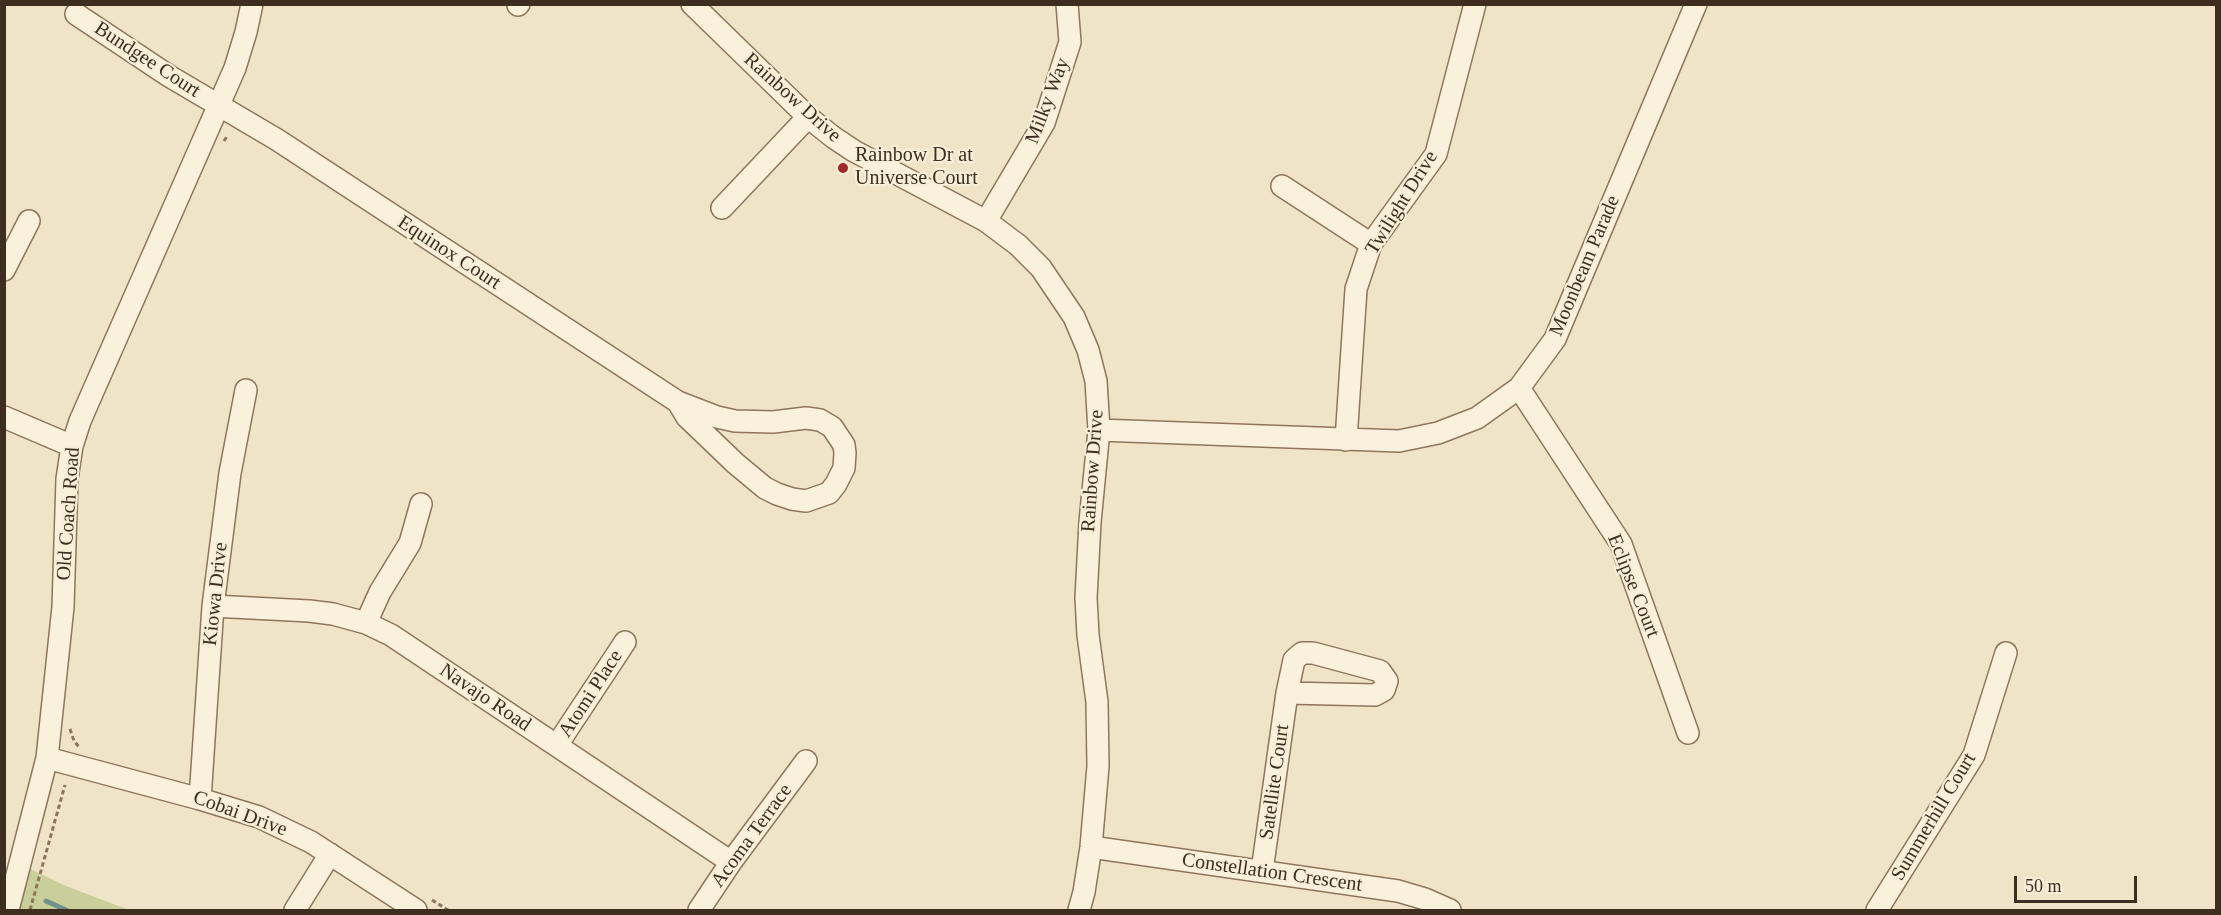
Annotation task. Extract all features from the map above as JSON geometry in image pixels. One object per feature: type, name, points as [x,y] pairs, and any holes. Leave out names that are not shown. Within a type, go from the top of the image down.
[{"type":"street","name":"Old Coach Road","points":[[8,910],[47,758],[63,607],[67,479],[72,446],[80,421],[235,68],[252,4]]},
{"type":"street","name":"Rainbow Drive","points":[[692,4],[808,117],[832,137],[986,221],[1018,245],[1041,268],[1074,317],[1088,350],[1096,381],[1099,430],[1086,568],[1088,635],[1099,743],[1091,847],[1079,910]]},
{"type":"street","name":"Milky Way","points":[[986,221],[1044,123],[1070,42],[1067,4]]},
{"type":"street","name":"Twilight Drive","points":[[1346,440],[1356,290],[1371,244],[1436,154],[1475,4]]},
{"type":"street","name":"Moonbeam Parade","points":[[1099,430],[1399,441],[1438,433],[1477,418],[1519,388],[1555,339],[1696,4]]},
{"type":"street","name":"Bundgee Court","points":[[76,14],[218,106]]},
{"type":"street","name":"Equinox Court","points":[[218,106],[276,139],[678,402],[717,417],[735,421],[772,422],[806,418],[820,420],[832,427],[844,445],[844,468],[829,493],[806,501],[792,499],[771,491],[727,455],[687,417],[678,402]]},
{"type":"street","points":[[722,208],[808,117]]},
{"type":"street","points":[[1282,186],[1371,244]]},
{"type":"street","points":[[4,270],[29,221]]},
{"type":"street","name":"Eclipse Court","points":[[1519,388],[1621,544],[1688,733]]},
{"type":"street","name":"Kiowa Drive","points":[[200,799],[213,606],[230,473],[246,390]]},
{"type":"street","points":[[4,417],[72,446]]},
{"type":"street","points":[[366,623],[380,592],[410,543],[421,504]]},
{"type":"street","name":"Navajo Road","points":[[213,606],[333,614],[366,623],[391,635],[731,862]]},
{"type":"street","name":"Atomi Place","points":[[557,746],[625,642]]},
{"type":"street","name":"Summerhill Court","points":[[1877,910],[1974,755],[2006,653]]},
{"type":"street","name":"Satellite Court","points":[[1262,871],[1287,693]]},
{"type":"street","name":"Cobai Drive","points":[[47,758],[200,799],[267,821],[311,842],[423,904]]},
{"type":"street","name":"Acoma Terrace","points":[[699,910],[731,862],[806,761]]},
{"type":"street","name":"Constellation Crescent","points":[[1091,847],[1398,891],[1450,910]]},
{"type":"street","points":[[295,910],[330,854]]},
{"type":"path","points":[[220,145],[228,135]]},
{"type":"path","points":[[70,727],[74,741],[83,750]]},
{"type":"path","points":[[30,910],[65,785]]},
{"type":"path","points":[[423,904],[448,910]]},
{"type":"green space","points":[[20,864],[66,886],[129,910],[8,910]]},
{"type":"waterway","points":[[46,901],[66,910]]},
{"type":"place","name":"Rainbow Dr at Universe Court","points":[[843,168]]}]
